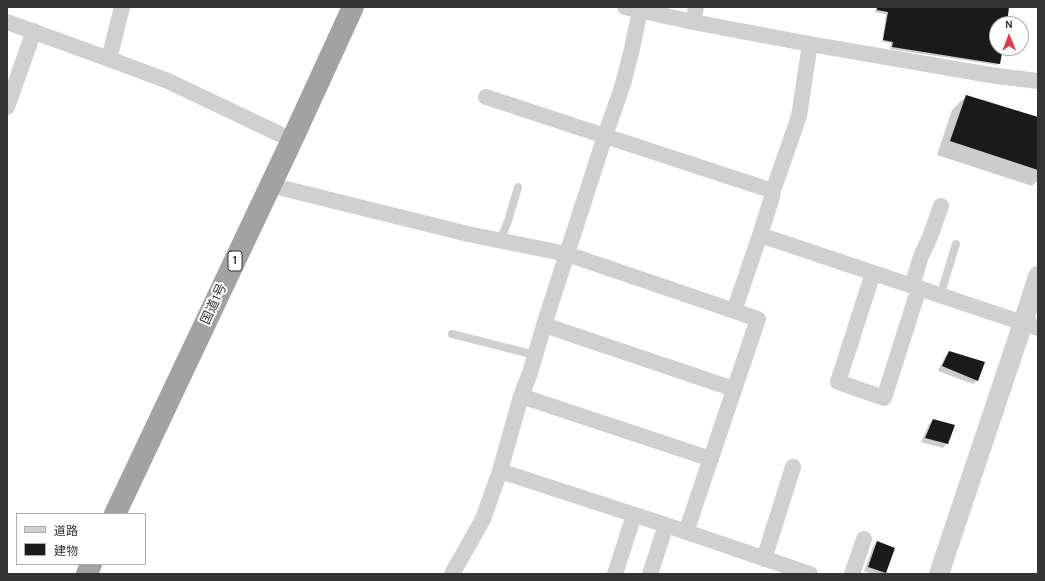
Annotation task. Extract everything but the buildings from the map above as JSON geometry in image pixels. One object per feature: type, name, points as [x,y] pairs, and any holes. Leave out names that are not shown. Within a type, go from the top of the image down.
[{"type":"highway","name":"国道1号","points":[[115,513],[292,140],[353,7]]},
{"type":"street","points":[[109,59],[122,7]]},
{"type":"street","points":[[452,574],[483,519],[500,471],[521,396],[530,373],[544,325],[623,84],[632,49],[633,8],[695,14],[810,44],[990,75],[1038,81]]},
{"type":"street","points":[[7,22],[168,82],[292,140]]},
{"type":"street","points":[[7,107],[34,31]]},
{"type":"street","points":[[734,311],[799,116],[810,44]]},
{"type":"street","points":[[486,97],[773,191]]},
{"type":"street","points":[[270,185],[468,234],[567,254],[758,319],[686,532]]},
{"type":"street","points":[[873,273],[838,382],[884,398],[915,287],[921,256],[930,237],[941,206]]},
{"type":"street","points":[[760,235],[1031,325]]},
{"type":"street","points":[[939,574],[1031,325],[1038,276]]},
{"type":"street","points":[[544,325],[734,389]]},
{"type":"street","points":[[521,396],[711,459]]},
{"type":"street","points":[[764,558],[793,467]]},
{"type":"street","points":[[500,471],[810,574]]},
{"type":"street","points":[[615,574],[634,515]]},
{"type":"street","points":[[650,574],[666,525]]},
{"type":"street","points":[[852,574],[864,539]]},
{"type":"lane","points":[[500,241],[508,221],[518,187]]},
{"type":"lane","points":[[940,296],[956,244]]},
{"type":"lane","points":[[452,334],[535,355]]}]
